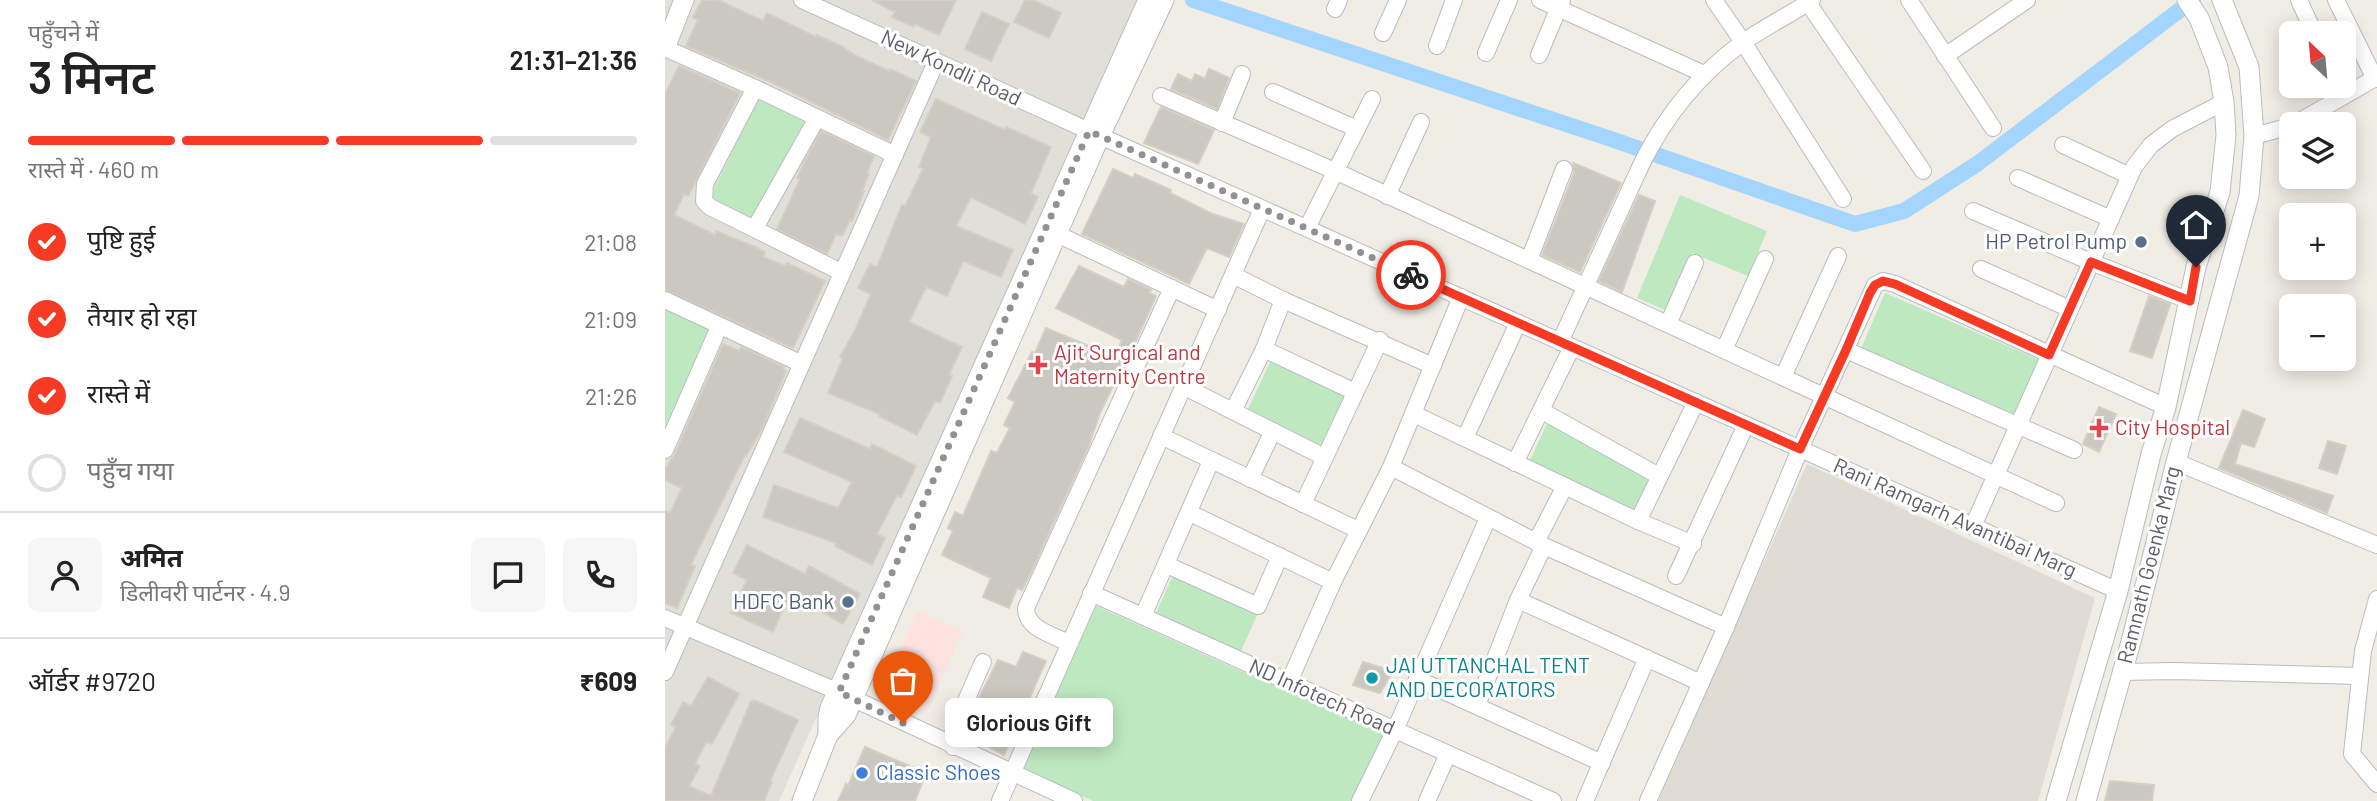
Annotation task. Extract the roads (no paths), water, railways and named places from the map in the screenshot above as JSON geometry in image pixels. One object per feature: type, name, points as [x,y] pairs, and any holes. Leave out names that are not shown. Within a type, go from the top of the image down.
[{"type":"street","points":[[684,0],[665,48],[895,155]]},
{"type":"street","name":"New Kondli Road","points":[[802,0],[1095,134]]},
{"type":"street","points":[[1383,33],[1398,0]]},
{"type":"street","points":[[1437,46],[1454,0]]},
{"type":"street","points":[[1486,53],[1509,0]]},
{"type":"street","points":[[1540,0],[1560,5],[1704,74]]},
{"type":"street","points":[[1714,0],[1843,199]]},
{"type":"street","points":[[1909,0],[1993,128]]},
{"type":"street","points":[[1945,56],[2027,0]]},
{"type":"street","name":"Ramnath Goenka Marg","points":[[2056,801],[2118,591],[2151,454],[2166,407],[2196,267],[2220,192],[2226,135],[2218,67],[2199,18],[2187,0]]},
{"type":"street","points":[[2298,0],[2308,21]]},
{"type":"street","points":[[1515,463],[1542,411],[1585,286],[1656,135],[1704,74],[1743,42],[1809,1],[1923,171]]},
{"type":"street","name":"Ramnath Goenka Marg","points":[[2086,801],[2249,196],[2254,136],[2249,67],[2223,2]]},
{"type":"street","points":[[2342,3],[2376,78],[2356,86]]},
{"type":"street","points":[[845,696],[1154,5]]},
{"type":"street","points":[[1539,55],[1560,5]]},
{"type":"street","points":[[665,672],[936,62]]},
{"type":"street","points":[[1222,123],[1242,74]]},
{"type":"street","points":[[755,88],[705,184],[704,201],[711,207],[841,272]]},
{"type":"street","points":[[1273,92],[1357,129]]},
{"type":"street","points":[[1161,96],[1335,171],[2056,503]]},
{"type":"street","points":[[2312,112],[2332,98]]},
{"type":"street","points":[[1307,228],[1372,99]]},
{"type":"street","points":[[1973,526],[2130,176],[2151,145],[2172,129],[2224,102]]},
{"type":"street","points":[[755,228],[817,118]]},
{"type":"street","points":[[1387,196],[1421,122]]},
{"type":"street","points":[[2254,136],[2279,129]]},
{"type":"street","points":[[806,800],[828,735],[828,717],[845,696],[1059,235],[1095,134]]},
{"type":"street","name":"Rani Ramgarh Avantibai Marg","points":[[1095,134],[2118,591]]},
{"type":"street","points":[[2063,145],[2130,176]]},
{"type":"street","points":[[1529,260],[1564,169]]},
{"type":"street","points":[[2018,178],[2111,219]]},
{"type":"street","points":[[1000,801],[1262,209]]},
{"type":"street","points":[[1973,211],[2190,301]]},
{"type":"street","points":[[1059,235],[1217,310]]},
{"type":"street","points":[[1783,377],[1838,256]]},
{"type":"street","points":[[1724,350],[1765,259]]},
{"type":"street","points":[[1668,324],[1695,264]]},
{"type":"street","points":[[2196,267],[2227,275]]},
{"type":"street","points":[[1981,270],[2070,309]]},
{"type":"street","points":[[1233,275],[1433,366]]},
{"type":"street","points":[[1648,801],[1726,627],[1800,449],[1875,285],[1883,281],[1895,284],[2166,407]]},
{"type":"street","points":[[1069,643],[1036,627],[1026,617],[1026,608],[1172,288]]},
{"type":"street","points":[[1289,682],[1333,582],[1391,467],[1461,297]]},
{"type":"street","points":[[665,300],[802,364]]},
{"type":"street","points":[[1233,411],[1264,349],[1283,300]]},
{"type":"street","points":[[1465,438],[1518,323]]},
{"type":"street","points":[[665,450],[719,327]]},
{"type":"street","points":[[1303,504],[1380,340]]},
{"type":"street","points":[[1264,349],[1355,391]]},
{"type":"street","points":[[1846,350],[2074,450]]},
{"type":"street","points":[[1183,386],[1324,457]]},
{"type":"street","points":[[1638,521],[1696,402]]},
{"type":"street","points":[[1542,411],[1659,476]]},
{"type":"street","points":[[1414,414],[1638,521],[1693,544]]},
{"type":"street","points":[[1676,576],[1746,425]]},
{"type":"street","points":[[1250,480],[1273,431]]},
{"type":"street","points":[[1161,436],[1358,530]]},
{"type":"street","points":[[1143,617],[1212,461]]},
{"type":"street","points":[[2176,462],[2377,545]]},
{"type":"street","points":[[1391,467],[1540,544],[1726,627]]},
{"type":"street","points":[[1477,705],[1565,486]]},
{"type":"street","points":[[1190,513],[1333,582]]},
{"type":"street","points":[[1360,801],[1395,730],[1488,518]]},
{"type":"street","points":[[1167,565],[1258,606],[1280,556]]},
{"type":"street","name":"ND Infotech Road","points":[[1091,593],[1553,801]]},
{"type":"street","points":[[2377,599],[2359,677],[2352,754],[2377,784]]},
{"type":"street","points":[[1518,600],[1700,683]]},
{"type":"street","points":[[665,618],[845,696],[1075,801]]},
{"type":"street","points":[[1585,801],[1647,658]]},
{"type":"street","points":[[953,747],[964,720],[961,712],[983,662]]},
{"type":"street","points":[[2122,672],[2359,677]]},
{"type":"street","points":[[1417,679],[1602,763]]},
{"type":"street","points":[[1427,801],[1448,754]]},
{"type":"waterway","points":[[1193,0],[1611,139],[1855,224],[1904,211],[1977,164],[2193,0]]},
{"type":"place","name":"HP Petrol Pump","points":[[2141,242]]},
{"type":"place","name":"Ajit Surgical and Maternity Centre","points":[[1038,365]]},
{"type":"place","name":"City Hospital","points":[[2099,428]]},
{"type":"place","name":"HDFC Bank","points":[[848,602]]},
{"type":"place","name":"JAI UTTANCHAL TENT AND DECORATORS","points":[[1372,678]]},
{"type":"place","name":"Glorious Gift","points":[[903,723]]},
{"type":"place","name":"Classic Shoes","points":[[862,773]]}]
